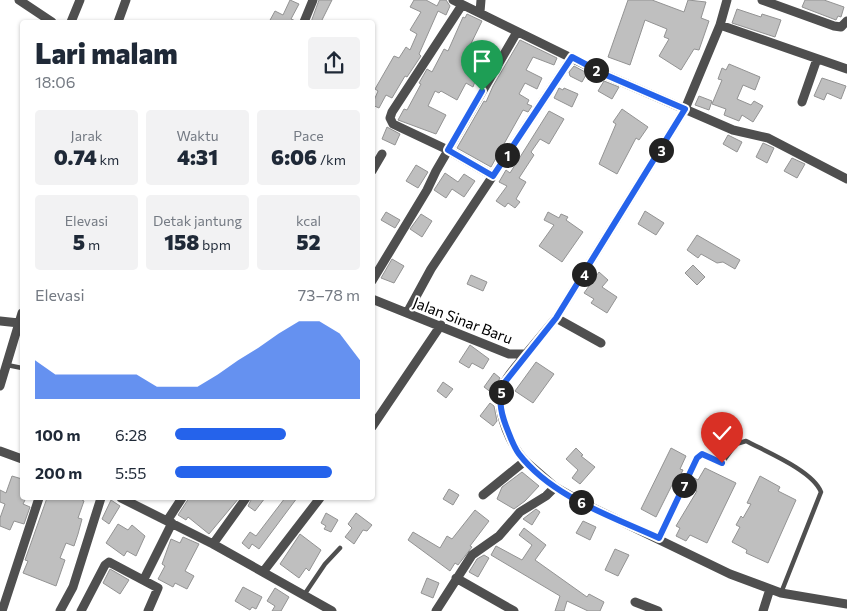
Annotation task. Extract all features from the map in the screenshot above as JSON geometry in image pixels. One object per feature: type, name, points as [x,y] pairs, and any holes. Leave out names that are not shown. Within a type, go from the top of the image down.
[{"type":"street","points":[[19,0],[49,20]]},
{"type":"street","points":[[72,20],[80,0]]},
{"type":"street","points":[[119,20],[126,0]]},
{"type":"street","points":[[305,20],[313,0]]},
{"type":"street","points":[[453,0],[606,75],[733,130],[768,138],[847,179]]},
{"type":"street","points":[[480,12],[482,0]]},
{"type":"street","name":"Jalan Sinar Baru","points":[[375,300],[441,325],[509,354],[526,354],[556,318],[685,109],[720,25],[727,0]]},
{"type":"street","points":[[762,0],[834,26],[841,27],[847,21]]},
{"type":"street","points":[[788,9],[791,0]]},
{"type":"street","points":[[462,5],[392,112],[390,118],[393,124],[448,150],[493,176]]},
{"type":"street","points":[[720,25],[847,69]]},
{"type":"street","points":[[375,276],[428,190],[448,150],[517,32]]},
{"type":"street","points":[[407,313],[431,269],[572,57]]},
{"type":"street","points":[[802,102],[817,59]]},
{"type":"street","points":[[375,165],[382,154]]},
{"type":"street","points":[[556,318],[601,343]]},
{"type":"street","points":[[0,386],[20,320]]},
{"type":"street","points":[[0,321],[19,323]]},
{"type":"street","points":[[375,423],[441,325]]},
{"type":"street","points":[[526,354],[505,382],[501,393],[501,411],[512,442],[525,461],[555,487],[585,504],[659,538],[730,574],[781,593],[847,604]]},
{"type":"street","points":[[0,452],[20,459]]},
{"type":"street","points":[[482,495],[525,461]]},
{"type":"street","points":[[436,611],[456,578],[479,549],[499,536],[520,512],[546,496],[555,487]]},
{"type":"street","points":[[2,611],[37,500]]},
{"type":"street","points":[[60,611],[73,587],[100,500]]},
{"type":"street","points":[[125,500],[213,544],[332,611]]},
{"type":"street","points":[[144,579],[181,500]]},
{"type":"street","points":[[213,544],[245,500]]},
{"type":"street","points":[[263,572],[318,500]]},
{"type":"street","points":[[81,611],[106,563],[144,579],[158,588],[148,611]]},
{"type":"street","points":[[456,578],[514,611]]},
{"type":"street","points":[[763,611],[770,589]]},
{"type":"street","points":[[635,602],[658,611]]},
{"type":"lane","points":[[6,365],[20,368]]},
{"type":"lane","points":[[659,538],[697,458],[702,454],[722,463],[736,444],[746,441],[794,467],[818,483],[821,492],[781,593]]},
{"type":"lane","points":[[303,596],[325,564],[340,548]]},
{"type":"building","points":[[290,0],[299,4],[291,19],[293,20],[270,20],[275,11],[283,15]]},
{"type":"building","points":[[319,0],[332,0],[322,20],[312,20]]},
{"type":"building","points":[[414,0],[426,0],[437,6],[440,0],[446,0],[450,6],[446,15],[438,11],[419,54],[421,56],[407,77],[405,76],[392,98],[386,95],[379,108],[375,106],[375,98],[378,91],[375,89],[394,56],[399,58],[406,47],[410,50],[417,34],[410,30],[421,12],[410,7]]},
{"type":"building","points":[[628,0],[652,0],[684,12],[688,0],[706,2],[701,18],[709,21],[699,50],[694,49],[681,70],[659,56],[669,39],[664,37],[667,29],[645,20],[630,65],[608,57]]},
{"type":"building","points":[[805,0],[824,0],[844,7],[841,17],[838,16],[836,20],[802,7]]},
{"type":"building","points":[[737,9],[761,17],[762,14],[781,20],[775,37],[732,23]]},
{"type":"building","points":[[467,14],[482,21],[465,56],[481,65],[473,87],[466,83],[457,100],[441,91],[439,93],[435,91],[428,106],[446,115],[436,134],[398,120],[404,109],[407,110],[427,69],[432,72],[444,49],[448,51],[463,17],[465,18]]},
{"type":"building","points":[[520,40],[557,58],[554,65],[533,57],[526,70],[542,78],[537,89],[525,83],[519,94],[529,100],[527,104],[532,106],[528,112],[523,110],[491,167],[457,148],[484,101],[486,102],[493,86]]},
{"type":"building","points":[[729,64],[760,77],[755,90],[743,85],[737,99],[751,105],[754,101],[763,106],[753,122],[742,115],[739,121],[724,115],[726,109],[712,104],[722,80],[718,79],[722,68],[726,70]]},
{"type":"building","points":[[574,66],[587,73],[582,82],[570,76],[569,72]]},
{"type":"building","points":[[822,78],[846,86],[841,99],[827,93],[824,100],[814,96]]},
{"type":"building","points":[[604,81],[619,87],[612,99],[598,91]]},
{"type":"building","points":[[559,88],[563,90],[564,88],[578,94],[572,107],[554,98]]},
{"type":"building","points":[[699,96],[712,101],[709,110],[695,105]]},
{"type":"building","points":[[622,109],[648,127],[639,140],[636,138],[617,174],[599,164],[616,124],[613,122]]},
{"type":"building","points":[[549,111],[564,119],[549,144],[540,139],[531,152],[534,155],[519,178],[526,182],[516,199],[520,202],[515,208],[508,203],[505,207],[496,201],[507,186],[499,182],[506,170],[510,173]]},
{"type":"building","points":[[387,127],[400,134],[395,145],[382,139]]},
{"type":"building","points":[[728,135],[742,142],[737,152],[723,144]]},
{"type":"building","points":[[763,143],[774,148],[767,163],[756,157]]},
{"type":"building","points":[[792,158],[805,164],[797,178],[784,171]]},
{"type":"building","points":[[416,165],[428,172],[418,188],[406,181]]},
{"type":"building","points":[[445,173],[458,182],[464,174],[475,181],[464,197],[452,189],[446,198],[434,190]]},
{"type":"building","points":[[645,211],[664,223],[656,235],[638,224]]},
{"type":"building","points":[[386,212],[400,220],[395,228],[381,220]]},
{"type":"building","points":[[548,212],[559,218],[561,214],[568,217],[566,220],[583,232],[562,262],[539,246],[554,225],[544,220]]},
{"type":"building","points":[[421,214],[432,221],[422,237],[410,229]]},
{"type":"building","points":[[697,235],[740,260],[735,269],[723,262],[717,263],[701,254],[698,258],[687,250]]},
{"type":"building","points":[[392,259],[404,266],[394,283],[381,278]]},
{"type":"building","points":[[693,265],[705,277],[697,285],[685,273]]},
{"type":"building","points":[[599,272],[608,280],[602,287],[617,297],[607,313],[591,303],[594,299],[584,293]]},
{"type":"building","points":[[471,275],[487,282],[483,291],[467,284]]},
{"type":"building","points":[[470,345],[489,359],[483,369],[472,363],[469,368],[459,362]]},
{"type":"building","points":[[536,362],[554,374],[533,403],[515,391]]},
{"type":"building","points":[[494,373],[500,378],[492,393],[484,387]]},
{"type":"building","points":[[443,382],[453,389],[446,398],[437,391]]},
{"type":"building","points":[[490,403],[494,406],[497,421],[493,426],[480,416]]},
{"type":"building","points":[[576,448],[583,455],[581,456],[595,467],[580,484],[572,478],[578,470],[566,459]]},
{"type":"building","points":[[671,448],[686,456],[680,469],[683,470],[679,478],[676,477],[656,517],[641,509]]},
{"type":"building","points":[[705,468],[736,483],[707,543],[690,535],[686,541],[676,536],[680,528],[676,526],[697,491],[689,487],[694,478],[698,480]]},
{"type":"building","points":[[522,472],[539,486],[525,501],[514,509],[497,499],[502,487]]},
{"type":"building","points":[[12,476],[20,478],[20,500],[25,500],[23,504],[30,507],[24,524],[14,521],[10,530],[0,526],[0,518],[5,504],[0,502],[0,490],[6,493]]},
{"type":"building","points":[[760,476],[780,487],[778,491],[796,500],[768,563],[746,553],[747,550],[732,542],[740,527],[736,525],[741,516],[743,518],[751,504],[747,503]]},
{"type":"building","points":[[449,489],[459,495],[453,505],[443,499]]},
{"type":"building","points":[[46,500],[84,501],[78,518],[82,519],[74,546],[66,543],[60,558],[65,560],[56,586],[23,573],[28,561],[25,560]]},
{"type":"building","points":[[111,500],[120,506],[109,524],[102,519]]},
{"type":"building","points":[[188,500],[237,500],[209,534],[188,517],[186,520],[178,515]]},
{"type":"building","points":[[251,500],[263,500],[255,511],[248,506]]},
{"type":"building","points":[[283,500],[296,500],[259,549],[252,544],[249,549],[242,543],[250,532],[256,536]]},
{"type":"building","points":[[536,509],[540,512],[532,525],[523,519]]},
{"type":"building","points":[[475,510],[489,521],[458,565],[455,563],[450,571],[408,540],[413,532],[440,548],[447,536],[452,539]]},
{"type":"building","points":[[326,513],[338,520],[331,532],[324,529],[326,526],[321,523]]},
{"type":"building","points":[[356,513],[372,525],[367,531],[363,530],[354,544],[345,537],[352,528],[348,524]]},
{"type":"building","points":[[583,521],[596,527],[590,540],[576,533]]},
{"type":"building","points":[[118,524],[128,530],[132,525],[145,536],[136,556],[127,551],[124,556],[106,543]]},
{"type":"building","points":[[524,528],[546,545],[535,560],[587,597],[589,594],[604,602],[600,611],[588,611],[567,601],[564,611],[555,611],[560,596],[491,555],[496,546],[522,560],[532,545],[519,535]]},
{"type":"building","points":[[300,534],[321,550],[309,571],[306,568],[299,578],[280,564]]},
{"type":"building","points":[[183,537],[199,544],[185,571],[194,576],[187,589],[175,583],[173,587],[158,579],[165,566],[162,564],[171,539],[180,543]]},
{"type":"building","points":[[615,549],[629,555],[618,576],[605,570]]},
{"type":"building","points":[[484,555],[489,558],[478,577],[469,572],[477,559]]},
{"type":"building","points":[[110,569],[129,580],[120,594],[103,583]]},
{"type":"building","points":[[427,578],[439,583],[433,598],[421,593]]},
{"type":"building","points":[[243,587],[262,597],[256,609],[252,607],[250,610],[235,601]]},
{"type":"building","points":[[275,588],[289,597],[281,611],[272,611],[275,606],[267,601]]},
{"type":"route","points":[[482,91],[448,150],[493,176],[572,57],[606,75],[685,109],[556,318],[505,382],[501,393],[501,411],[512,442],[518,452],[525,461],[555,487],[585,504],[659,538],[697,458],[702,454],[722,463]]}]
